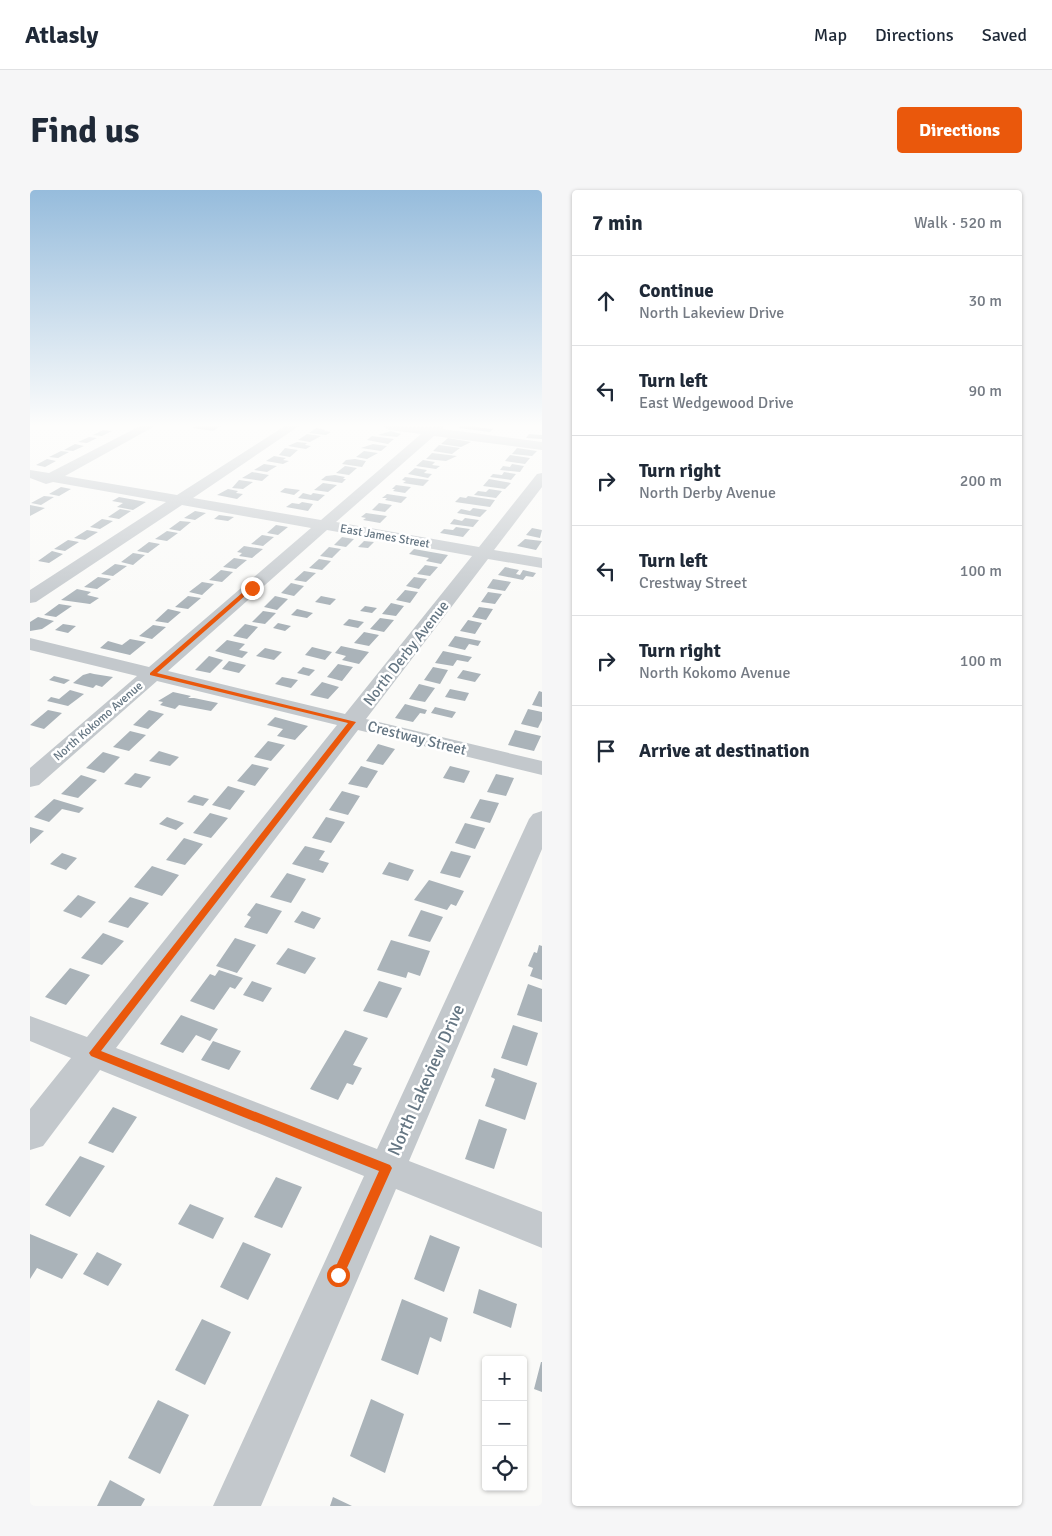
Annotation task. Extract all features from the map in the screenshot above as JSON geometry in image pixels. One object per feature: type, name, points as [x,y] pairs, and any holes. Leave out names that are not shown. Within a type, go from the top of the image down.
[{"type":"street","name":"East James Street","points":[[109,487],[542,563]]},
{"type":"street","points":[[30,598],[199,487]]},
{"type":"street","name":"North Kokomo Avenue","points":[[30,780],[367,487]]},
{"type":"street","name":"North Derby Avenue","points":[[30,1134],[535,487]]},
{"type":"street","name":"Crestway Street","points":[[30,644],[542,768]]},
{"type":"street","name":"North Lakeview Drive","points":[[237,1506],[542,819]]},
{"type":"street","points":[[30,1028],[542,1230]]},
{"type":"building","points":[[60,487],[71,489],[59,496],[49,494]]},
{"type":"building","points":[[317,487],[334,487],[328,492],[314,490]]},
{"type":"building","points":[[411,487],[405,493],[393,491],[395,489],[392,489]]},
{"type":"building","points":[[285,488],[300,490],[294,495],[280,492]]},
{"type":"building","points":[[228,489],[243,494],[237,499],[217,495]]},
{"type":"building","points":[[489,489],[502,491],[496,498],[474,495],[478,491],[486,492]]},
{"type":"building","points":[[303,493],[325,495],[318,501],[298,498]]},
{"type":"building","points":[[387,494],[407,497],[401,503],[382,498]]},
{"type":"building","points":[[44,496],[54,497],[41,505],[31,503]]},
{"type":"building","points":[[468,496],[495,500],[490,507],[455,502],[460,497],[466,498]]},
{"type":"building","points":[[119,497],[146,502],[133,510],[117,507],[123,503],[112,501]]},
{"type":"building","points":[[302,502],[313,504],[308,511],[286,507],[292,503],[299,504]]},
{"type":"building","points":[[379,503],[392,505],[385,512],[372,510]]},
{"type":"building","points":[[30,505],[45,508],[30,516]]},
{"type":"building","points":[[473,508],[487,510],[480,517],[457,513],[461,509],[470,511]]},
{"type":"building","points":[[120,509],[131,511],[119,519],[108,517]]},
{"type":"building","points":[[195,511],[206,513],[195,520],[184,518]]},
{"type":"building","points":[[366,513],[387,516],[380,523],[363,520],[366,518],[361,517]]},
{"type":"building","points":[[219,515],[234,517],[228,521],[214,519]]},
{"type":"building","points":[[465,518],[479,520],[473,527],[450,524],[454,519],[462,521]]},
{"type":"building","points":[[102,519],[113,521],[100,529],[90,527]]},
{"type":"building","points":[[180,521],[191,522],[180,531],[169,529]]},
{"type":"building","points":[[276,525],[288,527],[278,535],[267,533]]},
{"type":"building","points":[[456,527],[470,529],[463,537],[440,533],[444,529],[453,530]]},
{"type":"building","points":[[532,528],[542,530],[540,538],[526,535]]},
{"type":"building","points":[[87,530],[98,532],[85,540],[74,538]]},
{"type":"building","points":[[167,531],[178,533],[167,541],[155,539]]},
{"type":"building","points":[[262,535],[274,537],[263,546],[251,544]]},
{"type":"building","points":[[342,537],[354,539],[346,547],[334,545]]},
{"type":"building","points":[[525,539],[542,541],[536,550],[517,546]]},
{"type":"building","points":[[68,540],[79,542],[65,551],[54,549]]},
{"type":"building","points":[[364,541],[374,542],[368,548],[358,547]]},
{"type":"building","points":[[149,542],[160,544],[148,553],[137,551]]},
{"type":"building","points":[[244,546],[263,549],[252,558],[239,556],[242,553],[237,552]]},
{"type":"building","points":[[329,547],[341,549],[332,558],[320,556]]},
{"type":"building","points":[[414,549],[448,555],[441,564],[426,561],[429,558],[409,554]]},
{"type":"building","points":[[52,551],[63,554],[49,563],[38,561]]},
{"type":"building","points":[[133,553],[145,555],[133,565],[121,562]]},
{"type":"building","points":[[234,558],[247,560],[236,569],[223,567]]},
{"type":"building","points":[[319,559],[331,561],[322,570],[309,568]]},
{"type":"building","points":[[115,564],[127,566],[113,576],[101,574]]},
{"type":"building","points":[[425,565],[438,567],[430,576],[417,574]]},
{"type":"building","points":[[505,567],[519,570],[516,574],[520,575],[523,570],[536,573],[533,577],[526,576],[523,580],[498,575]]},
{"type":"building","points":[[221,570],[233,572],[222,582],[209,580]]},
{"type":"building","points":[[304,571],[316,573],[306,582],[294,580]]},
{"type":"building","points":[[98,577],[111,579],[97,589],[84,587]]},
{"type":"building","points":[[414,577],[427,579],[419,589],[406,586]]},
{"type":"building","points":[[493,579],[511,582],[505,591],[487,588]]},
{"type":"building","points":[[202,582],[214,584],[202,595],[189,592]]},
{"type":"building","points":[[291,583],[304,586],[294,596],[281,593]]},
{"type":"building","points":[[77,589],[91,592],[87,595],[99,598],[90,604],[61,600]]},
{"type":"building","points":[[405,590],[418,592],[410,603],[396,600]]},
{"type":"building","points":[[488,592],[502,594],[495,604],[481,602]]},
{"type":"building","points":[[188,596],[201,598],[188,609],[175,607]]},
{"type":"building","points":[[275,596],[288,599],[277,610],[264,607]]},
{"type":"building","points":[[321,596],[336,599],[330,605],[315,602]]},
{"type":"building","points":[[391,603],[404,606],[396,616],[382,614]]},
{"type":"building","points":[[59,604],[72,606],[56,617],[44,615]]},
{"type":"building","points":[[365,606],[377,608],[372,613],[360,611]]},
{"type":"building","points":[[479,607],[493,609],[486,620],[472,617]]},
{"type":"building","points":[[168,609],[181,612],[168,623],[155,621]]},
{"type":"building","points":[[297,609],[313,613],[307,618],[291,615]]},
{"type":"building","points":[[263,611],[276,613],[265,624],[252,622]]},
{"type":"building","points":[[38,617],[54,621],[42,629],[30,631],[30,622]]},
{"type":"building","points":[[380,618],[394,620],[384,632],[370,629]]},
{"type":"building","points":[[349,619],[364,622],[358,628],[343,625]]},
{"type":"building","points":[[468,620],[482,623],[475,634],[460,631]]},
{"type":"building","points":[[278,623],[291,626],[285,631],[273,628]]},
{"type":"building","points":[[63,624],[76,626],[68,633],[55,630]]},
{"type":"building","points":[[245,624],[258,627],[247,639],[233,636]]},
{"type":"building","points":[[153,625],[166,627],[152,639],[139,636]]},
{"type":"building","points":[[364,632],[379,635],[369,646],[354,643]]},
{"type":"building","points":[[455,636],[481,641],[478,646],[469,644],[465,650],[448,646]]},
{"type":"building","points":[[130,639],[146,642],[130,655],[100,648],[108,641],[122,645]]},
{"type":"building","points":[[227,640],[245,644],[239,650],[248,652],[242,658],[215,651]]},
{"type":"building","points":[[341,646],[369,652],[359,664],[342,660],[346,656],[335,653]]},
{"type":"building","points":[[312,647],[332,652],[325,660],[305,655]]},
{"type":"building","points":[[265,648],[282,652],[274,660],[256,656]]},
{"type":"building","points":[[443,651],[472,657],[468,662],[457,660],[453,666],[435,663]]},
{"type":"building","points":[[209,656],[223,660],[210,673],[195,670]]},
{"type":"building","points":[[229,661],[246,665],[239,673],[222,669]]},
{"type":"building","points":[[338,664],[353,667],[342,681],[327,677]]},
{"type":"building","points":[[303,667],[315,670],[309,676],[297,673]]},
{"type":"building","points":[[433,667],[448,670],[440,684],[424,680]]},
{"type":"building","points":[[463,670],[481,674],[475,682],[457,678]]},
{"type":"building","points":[[90,673],[113,677],[102,687],[96,685],[93,688],[73,683],[83,675]]},
{"type":"building","points":[[54,676],[70,680],[64,684],[49,680]]},
{"type":"building","points":[[282,677],[298,680],[291,688],[275,684]]},
{"type":"building","points":[[322,682],[339,687],[328,699],[310,695]]},
{"type":"building","points":[[419,684],[435,688],[425,702],[409,699]]},
{"type":"building","points":[[450,689],[469,693],[465,701],[445,697]]},
{"type":"building","points":[[70,690],[84,694],[68,706],[47,701],[51,697],[59,699]]},
{"type":"building","points":[[539,691],[542,692],[542,707],[532,705]]},
{"type":"building","points":[[173,692],[191,696],[188,698],[218,703],[211,711],[179,705],[175,709],[160,705],[163,702],[158,701]]},
{"type":"building","points":[[405,704],[427,710],[425,714],[420,713],[413,722],[395,718]]},
{"type":"building","points":[[435,707],[456,712],[452,718],[431,713]]},
{"type":"building","points":[[528,709],[542,712],[542,720],[538,728],[521,724]]},
{"type":"building","points":[[48,710],[62,713],[44,729],[30,725]]},
{"type":"building","points":[[149,710],[164,714],[148,729],[133,725]]},
{"type":"building","points":[[275,717],[308,726],[295,740],[277,736],[283,729],[267,725]]},
{"type":"building","points":[[515,730],[541,736],[534,751],[508,745]]},
{"type":"building","points":[[130,731],[146,735],[129,751],[113,747]]},
{"type":"building","points":[[268,741],[285,745],[271,761],[254,757]]},
{"type":"building","points":[[378,744],[395,749],[383,765],[366,761]]},
{"type":"building","points":[[159,751],[179,757],[170,766],[149,761]]},
{"type":"building","points":[[103,752],[120,757],[104,773],[86,768]]},
{"type":"building","points":[[252,764],[269,768],[255,786],[237,781]]},
{"type":"building","points":[[361,766],[378,771],[367,788],[348,784]]},
{"type":"building","points":[[450,766],[470,771],[464,783],[443,778]]},
{"type":"building","points":[[135,773],[151,777],[141,788],[124,784]]},
{"type":"building","points":[[496,774],[514,778],[506,796],[487,792]]},
{"type":"building","points":[[81,775],[97,780],[78,798],[61,794]]},
{"type":"building","points":[[228,786],[245,791],[230,810],[212,805]]},
{"type":"building","points":[[342,791],[360,796],[348,815],[329,810]]},
{"type":"building","points":[[194,795],[209,799],[203,806],[187,802]]},
{"type":"building","points":[[54,799],[84,808],[79,813],[62,809],[49,822],[34,817]]},
{"type":"building","points":[[480,799],[499,803],[490,823],[470,818]]},
{"type":"building","points":[[210,813],[228,818],[211,838],[193,833]]},
{"type":"building","points":[[167,817],[184,823],[176,830],[159,824]]},
{"type":"building","points":[[326,817],[345,822],[331,843],[312,838]]},
{"type":"building","points":[[465,823],[485,828],[475,849],[455,843]]},
{"type":"building","points":[[30,827],[44,831],[30,844]]},
{"type":"building","points":[[184,838],[203,844],[185,865],[166,860]]},
{"type":"building","points":[[305,846],[325,851],[319,860],[329,863],[323,873],[292,864]]},
{"type":"building","points":[[451,851],[471,856],[460,878],[440,873]]},
{"type":"building","points":[[62,853],[77,858],[66,870],[50,864]]},
{"type":"building","points":[[389,862],[414,870],[408,881],[382,874]]},
{"type":"building","points":[[152,866],[179,875],[162,896],[134,887]]},
{"type":"building","points":[[287,873],[306,879],[291,903],[270,897]]},
{"type":"building","points":[[429,880],[464,891],[456,906],[451,904],[447,910],[414,900]]},
{"type":"building","points":[[78,895],[96,902],[81,918],[63,911]]},
{"type":"building","points":[[130,897],[149,903],[128,928],[108,922]]},
{"type":"building","points":[[256,903],[282,911],[267,934],[244,927],[251,917],[247,915]]},
{"type":"building","points":[[421,910],[443,917],[430,942],[408,936]]},
{"type":"building","points":[[302,911],[321,918],[314,929],[294,922]]},
{"type":"building","points":[[103,933],[124,941],[102,965],[81,958]]},
{"type":"building","points":[[235,938],[256,945],[237,973],[216,966]]},
{"type":"building","points":[[391,940],[430,951],[420,976],[408,972],[406,978],[377,970]]},
{"type":"building","points":[[539,945],[542,946],[542,980],[530,976],[533,968],[528,966],[534,952],[537,953]]},
{"type":"building","points":[[288,948],[316,958],[305,974],[276,964]]},
{"type":"building","points":[[70,968],[90,975],[66,1005],[45,997]]},
{"type":"building","points":[[219,970],[243,978],[235,989],[230,987],[214,1010],[190,1001],[210,974],[215,976]]},
{"type":"building","points":[[252,981],[272,988],[263,1002],[243,995]]},
{"type":"building","points":[[379,981],[402,988],[387,1018],[363,1011]]},
{"type":"building","points":[[528,984],[542,989],[542,1022],[517,1015]]},
{"type":"building","points":[[181,1015],[218,1029],[210,1041],[196,1035],[183,1053],[160,1044]]},
{"type":"building","points":[[513,1025],[538,1033],[527,1066],[501,1058]]},
{"type":"building","points":[[345,1030],[368,1038],[353,1065],[362,1068],[353,1085],[347,1083],[338,1100],[310,1089]]},
{"type":"building","points":[[213,1041],[241,1051],[229,1070],[201,1060]]},
{"type":"building","points":[[494,1068],[537,1083],[525,1120],[485,1106],[495,1079],[491,1077]]},
{"type":"building","points":[[113,1107],[137,1117],[113,1153],[88,1143]]},
{"type":"building","points":[[479,1119],[507,1129],[494,1169],[465,1159]]},
{"type":"building","points":[[80,1156],[105,1166],[70,1217],[45,1205]]},
{"type":"building","points":[[276,1177],[302,1187],[282,1228],[254,1217]]},
{"type":"building","points":[[190,1204],[224,1218],[213,1239],[178,1224]]},
{"type":"building","points":[[30,1234],[78,1254],[62,1279],[37,1268],[30,1279]]},
{"type":"building","points":[[430,1235],[460,1247],[444,1292],[414,1279]]},
{"type":"building","points":[[243,1242],[271,1254],[248,1300],[220,1287]]},
{"type":"building","points":[[97,1252],[122,1264],[108,1286],[83,1274]]},
{"type":"building","points":[[479,1289],[517,1304],[511,1328],[473,1313]]},
{"type":"building","points":[[402,1299],[448,1318],[441,1342],[430,1337],[418,1375],[381,1360]]},
{"type":"building","points":[[202,1319],[231,1332],[205,1385],[175,1370]]},
{"type":"building","points":[[542,1362],[542,1392],[534,1389]]},
{"type":"building","points":[[371,1399],[404,1414],[385,1473],[350,1456]]},
{"type":"building","points":[[158,1400],[189,1415],[160,1474],[128,1458]]},
{"type":"building","points":[[110,1480],[145,1499],[141,1506],[97,1506]]},
{"type":"building","points":[[333,1497],[352,1506],[330,1506]]},
{"type":"route","points":[[252,588],[152,674],[352,722],[94,1053],[386,1168],[338,1275]]}]
